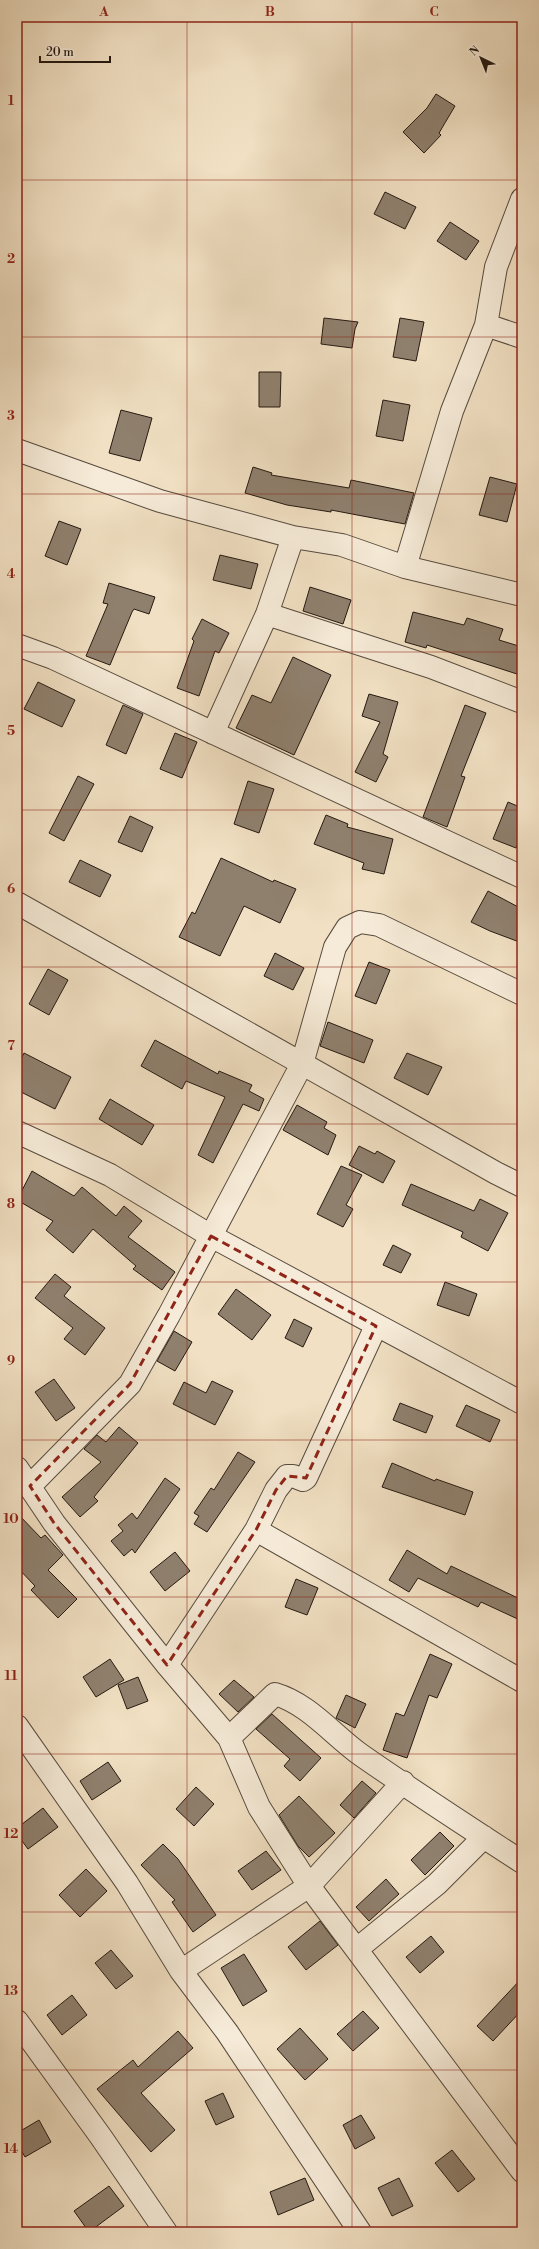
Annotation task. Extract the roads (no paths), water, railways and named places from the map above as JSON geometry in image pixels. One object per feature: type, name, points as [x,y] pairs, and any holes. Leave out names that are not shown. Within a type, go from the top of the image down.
[{"type":"street","points":[[405,567],[452,411],[486,325],[496,267],[522,199]]},
{"type":"street","points":[[486,325],[522,337]]},
{"type":"street","points":[[17,450],[160,501],[293,537],[342,545],[405,567],[522,595]]},
{"type":"street","points":[[213,733],[267,614],[293,537]]},
{"type":"street","points":[[267,614],[431,667],[522,702]]},
{"type":"street","points":[[17,645],[53,658],[522,877]]},
{"type":"street","points":[[17,904],[522,1186]]},
{"type":"street","points":[[30,1486],[130,1384],[170,1315],[302,1064],[335,947],[347,928],[360,922],[379,926],[522,994]]},
{"type":"street","points":[[17,1132],[110,1175],[211,1236],[376,1326],[522,1403]]},
{"type":"street","points":[[167,1665],[256,1530],[276,1490],[287,1476],[293,1476],[303,1480],[306,1478],[376,1326]]},
{"type":"street","points":[[17,1468],[54,1523],[167,1665],[229,1738],[259,1807],[308,1886],[357,1949],[410,2025],[522,2171]]},
{"type":"street","points":[[256,1530],[522,1681]]},
{"type":"street","points":[[229,1738],[275,1694],[287,1698],[317,1718],[360,1754],[522,1862]]},
{"type":"street","points":[[17,1726],[127,1883],[181,1971],[227,2032],[360,2232]]},
{"type":"street","points":[[181,1971],[308,1886],[403,1782]]},
{"type":"street","points":[[357,1949],[437,1884],[484,1837]]},
{"type":"street","points":[[17,2021],[101,2137],[166,2232]]}]
